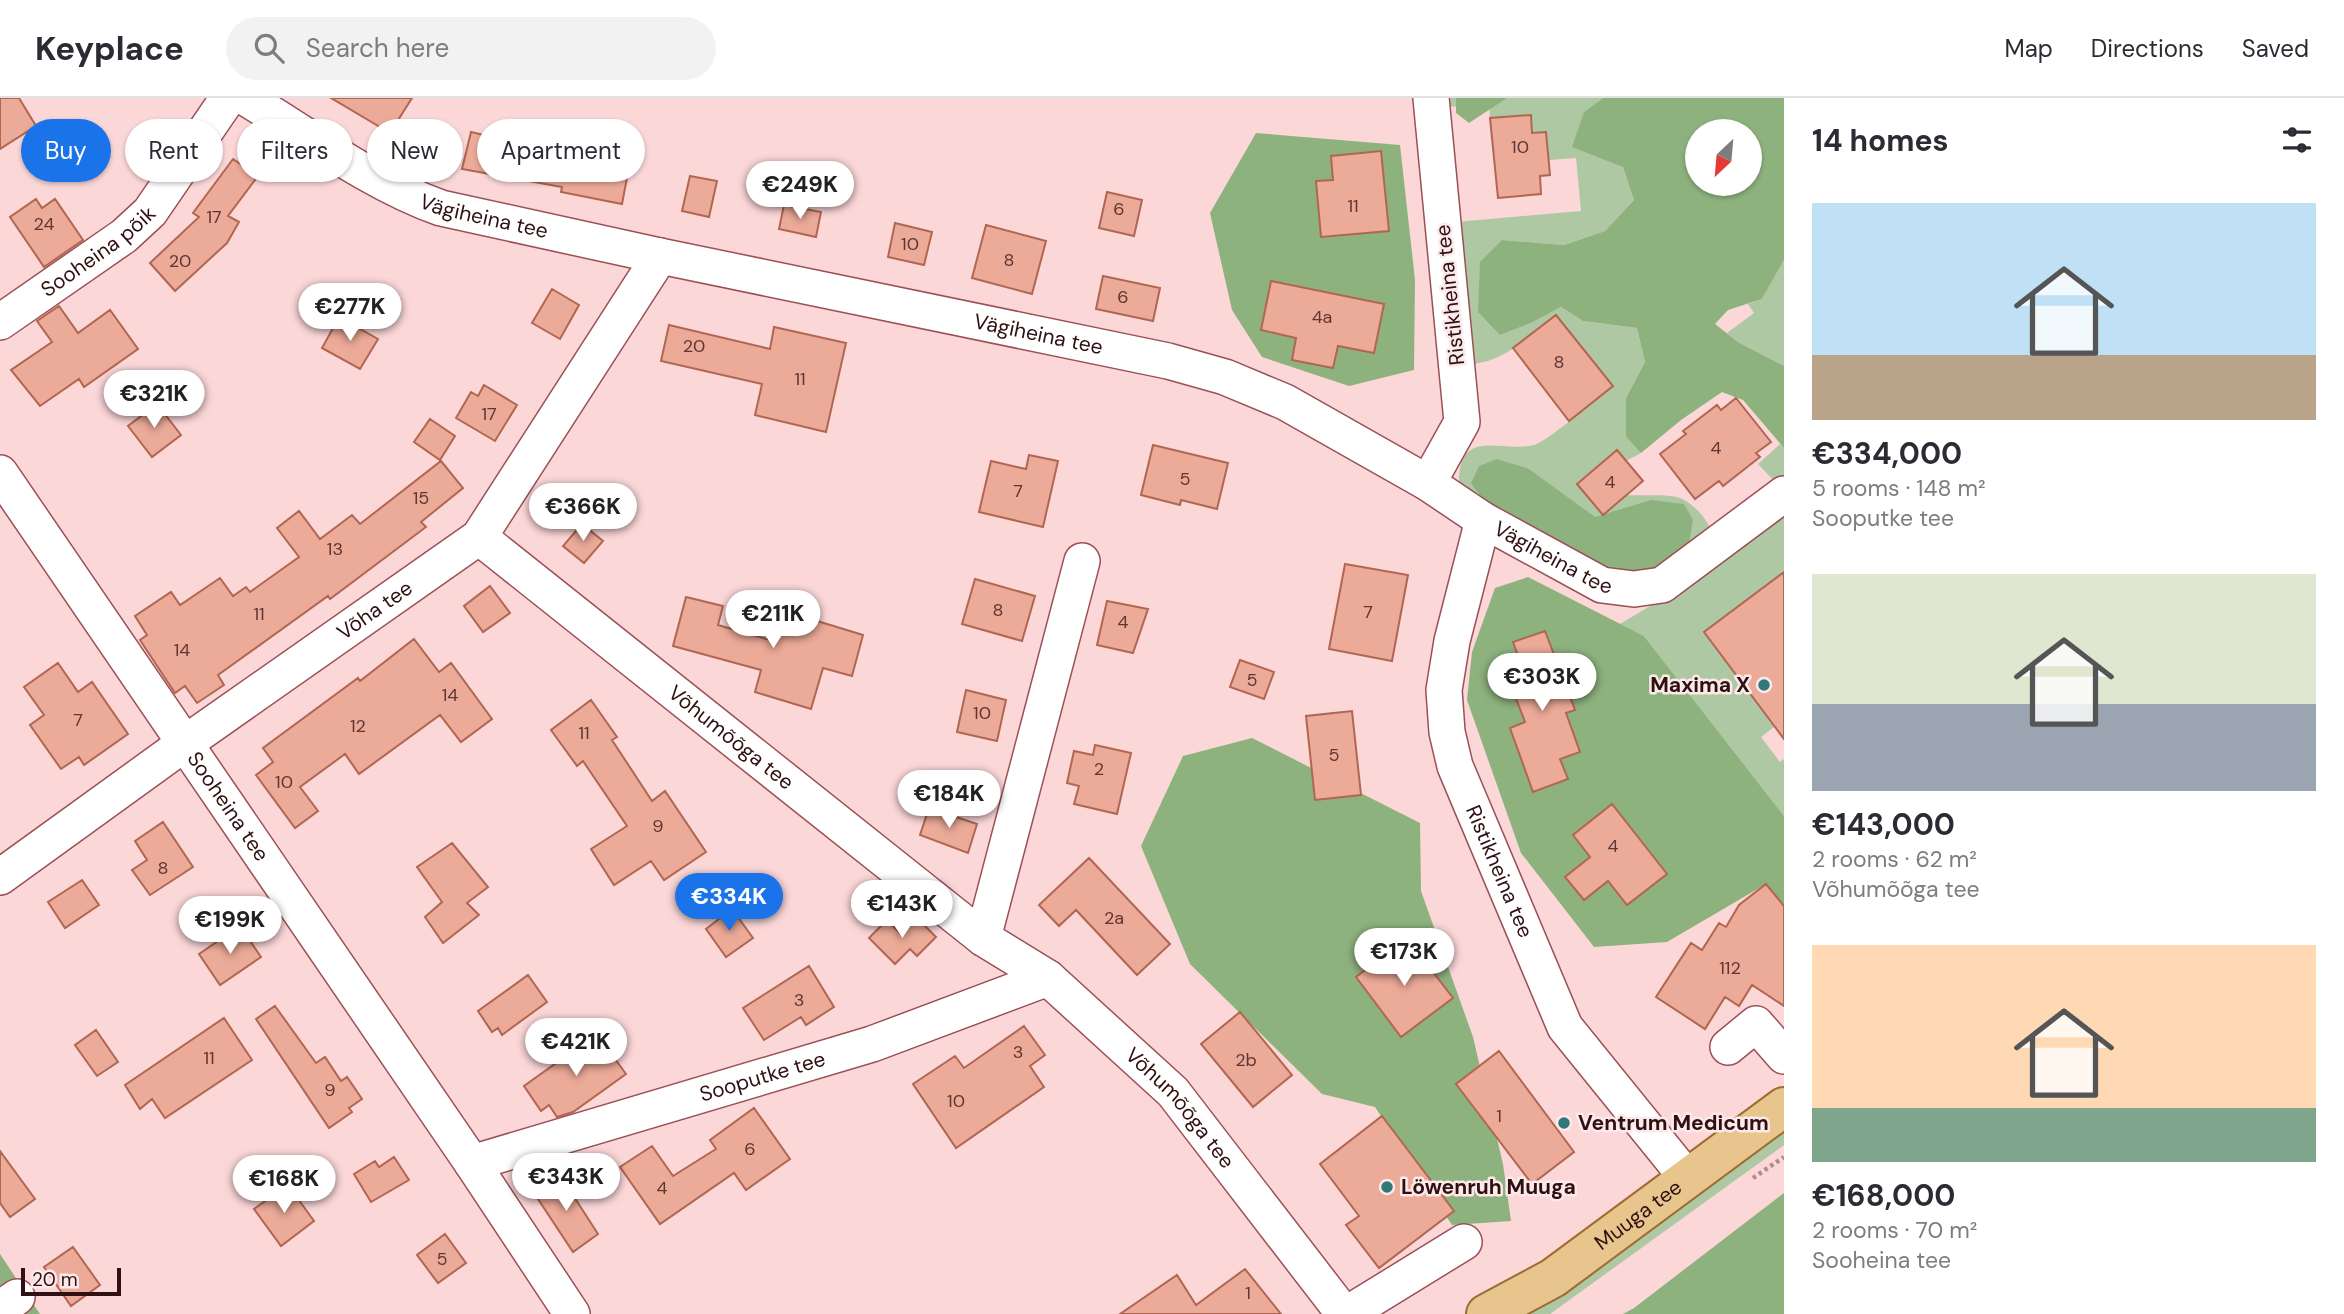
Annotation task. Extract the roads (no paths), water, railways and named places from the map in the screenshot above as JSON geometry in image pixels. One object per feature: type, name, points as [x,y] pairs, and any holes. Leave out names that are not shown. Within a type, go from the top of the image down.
[{"type":"main road","name":"Muuga tee","points":[[1486,1314],[1553,1278],[1784,1107]]},
{"type":"street","name":"Sooheina põik","points":[[0,322],[124,236],[149,212],[228,98]]},
{"type":"street","name":"Vägiheina tee","points":[[246,98],[413,198],[440,208],[1168,361],[1225,377],[1284,402],[1428,483],[1483,520],[1602,585],[1634,589],[1662,585],[1784,494]]},
{"type":"street","name":"Ristikheina tee","points":[[1428,483],[1462,422],[1431,98]]},
{"type":"street","name":"Võha tee","points":[[0,877],[479,537],[660,256]]},
{"type":"street","name":"Sooheina tee","points":[[0,473],[472,1163],[572,1314]]},
{"type":"street","name":"Ristikheina tee","points":[[1483,520],[1452,641],[1444,690],[1447,732],[1455,766],[1565,1027],[1688,1179]]},
{"type":"street","name":"Võhumõõga tee","points":[[479,537],[983,937],[1048,978],[1173,1092],[1346,1314]]},
{"type":"street","points":[[983,937],[1082,561]]},
{"type":"street","name":"Sooputke tee","points":[[472,1163],[872,1044],[1048,978]]},
{"type":"street","points":[[1728,1047],[1756,1024],[1784,1056]]},
{"type":"street","points":[[1346,1314],[1464,1242]]},
{"type":"place","name":"Maxima X","points":[[1764,685]]},
{"type":"place","name":"Ventrum Medicum","points":[[1564,1123]]},
{"type":"place","name":"Löwenruh Muuga","points":[[1387,1187]]}]
